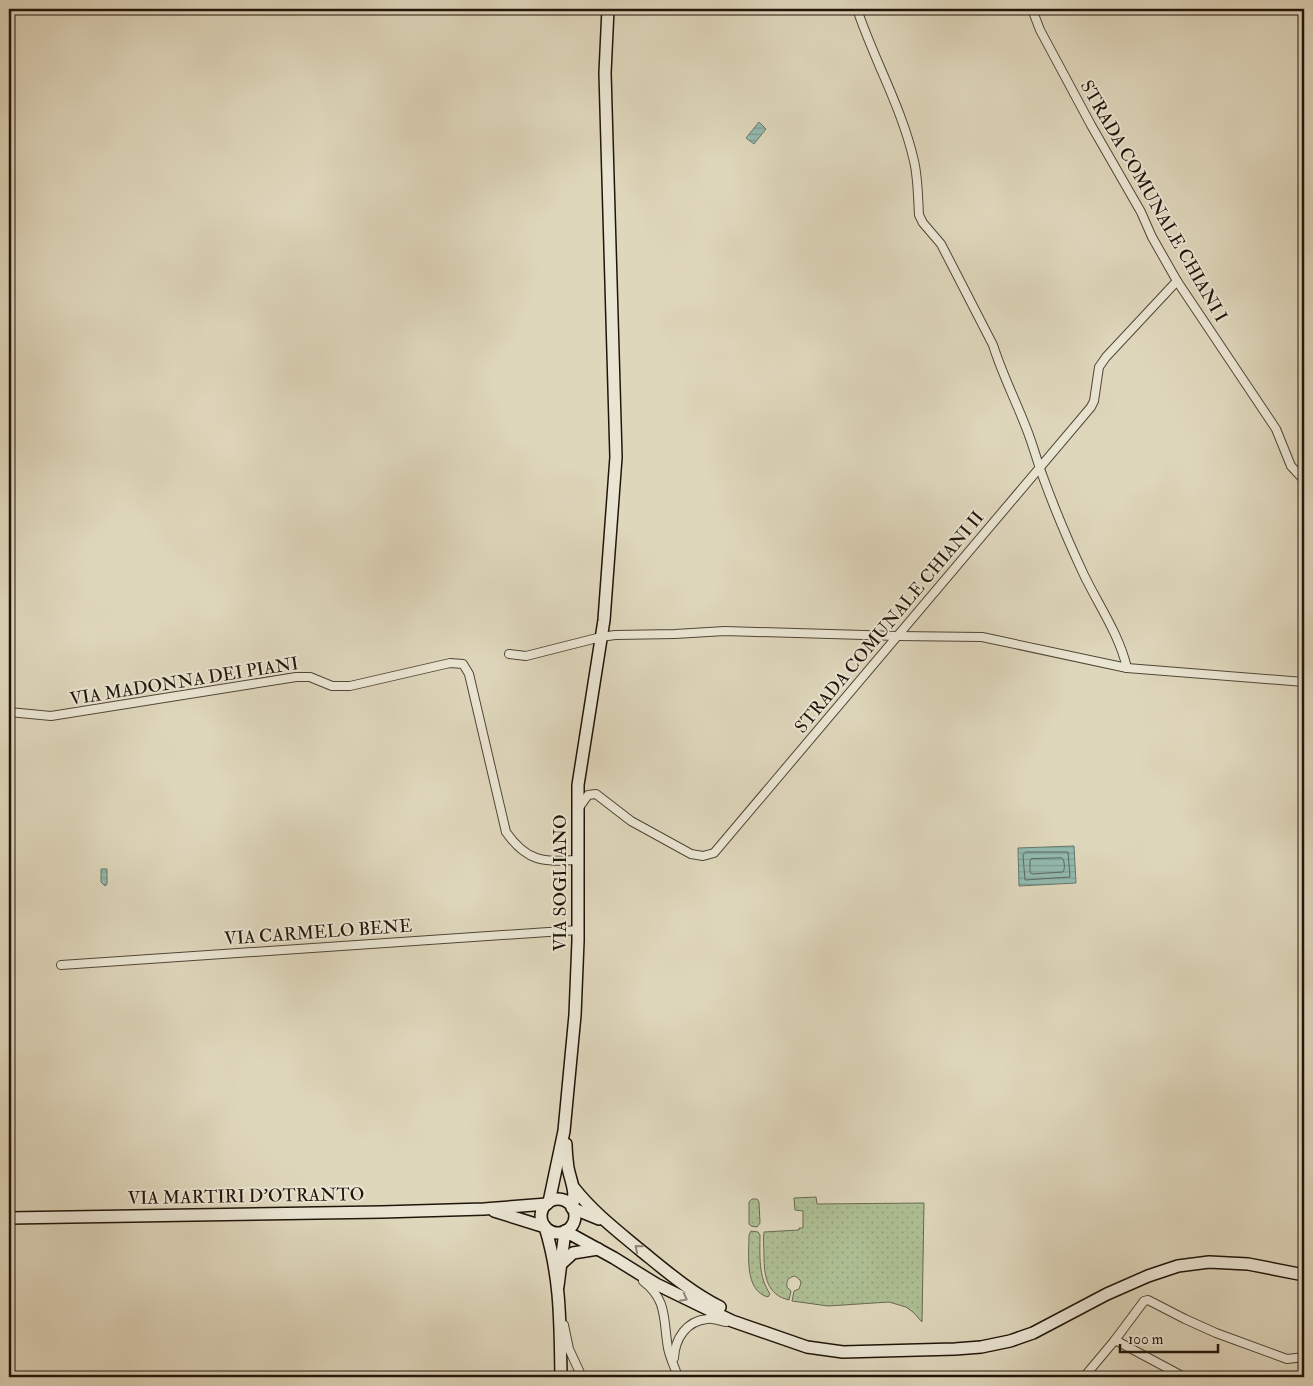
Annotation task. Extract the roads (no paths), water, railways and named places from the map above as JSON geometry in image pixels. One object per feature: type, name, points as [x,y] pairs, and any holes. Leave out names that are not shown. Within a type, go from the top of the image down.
[{"type":"main road","name":"VIA SOGLIANO","points":[[561,1377],[558,1286],[551,1248],[541,1217],[548,1203],[555,1177],[564,1131],[575,1015],[578,930],[578,785],[604,620],[616,457],[605,72],[608,9]]},
{"type":"main road","name":"VIA SOGLIANO","points":[[558,1286],[565,1231],[573,1224],[574,1213],[572,1208],[575,1200],[574,1188],[568,1169],[564,1131]]},
{"type":"main road","name":"VIA SOGLIANO","points":[[528,1205],[539,1198],[555,1177]]},
{"type":"main road","points":[[574,1188],[605,1222],[678,1281],[709,1302],[766,1332]]},
{"type":"main road","points":[[548,1203],[558,1200],[564,1201],[572,1208],[605,1222]]},
{"type":"main road","name":"VIA MARTIRI D'OTRANTO","points":[[9,1218],[484,1209],[548,1203]]},
{"type":"main road","name":"VIA MARTIRI D'OTRANTO","points":[[484,1209],[514,1216],[545,1227]]},
{"type":"main road","points":[[545,1227],[554,1232],[565,1231],[656,1284],[732,1321],[807,1347],[843,1352],[954,1349],[981,1347],[1010,1341],[1033,1333],[1107,1294],[1148,1276],[1178,1266],[1209,1262],[1248,1264],[1304,1275]]},
{"type":"main road","points":[[561,1264],[573,1253],[598,1249]]},
{"type":"street","points":[[857,9],[896,104],[915,162],[919,215],[923,223],[941,244],[993,345],[1084,575],[1122,648],[1127,668]]},
{"type":"street","name":"STRADA COMUNALE CHIANI I","points":[[1032,9],[1040,30],[1177,281],[1276,428],[1291,466],[1304,480]]},
{"type":"street","name":"STRADA COMUNALE CHIANI II","points":[[577,810],[588,795],[596,794],[631,821],[692,854],[703,856],[714,852],[1091,407],[1094,402],[1099,367],[1106,357],[1177,281]]},
{"type":"street","points":[[508,654],[526,656],[615,635],[675,634],[725,630],[982,637],[1127,668],[1304,682]]},
{"type":"street","name":"VIA MADONNA DEI PIANI","points":[[9,712],[51,716],[296,677],[310,677],[332,686],[350,686],[450,664],[463,664],[468,674],[506,832],[516,846],[530,856],[549,862],[577,854]]},
{"type":"street","name":"VIA CARMELO BENE","points":[[60,965],[578,930]]},
{"type":"street","points":[[614,1258],[649,1286],[658,1297],[664,1311],[669,1349],[678,1377]]},
{"type":"street","points":[[1084,1377],[1144,1301],[1148,1300],[1185,1319],[1225,1336],[1287,1359],[1304,1357]]},
{"type":"street","points":[[560,1314],[569,1349],[582,1377]]},
{"type":"street","points":[[673,1362],[678,1338],[695,1323],[707,1319],[752,1328]]},
{"type":"street","points":[[1115,1340],[1184,1377]]},
{"type":"water","points":[[759,122],[766,129],[754,144],[746,138]]},
{"type":"water","points":[[1074,846],[1076,883],[1019,886],[1018,848]]},
{"type":"water","points":[[101,869],[107,869],[107,884],[105,886],[101,882]]}]
